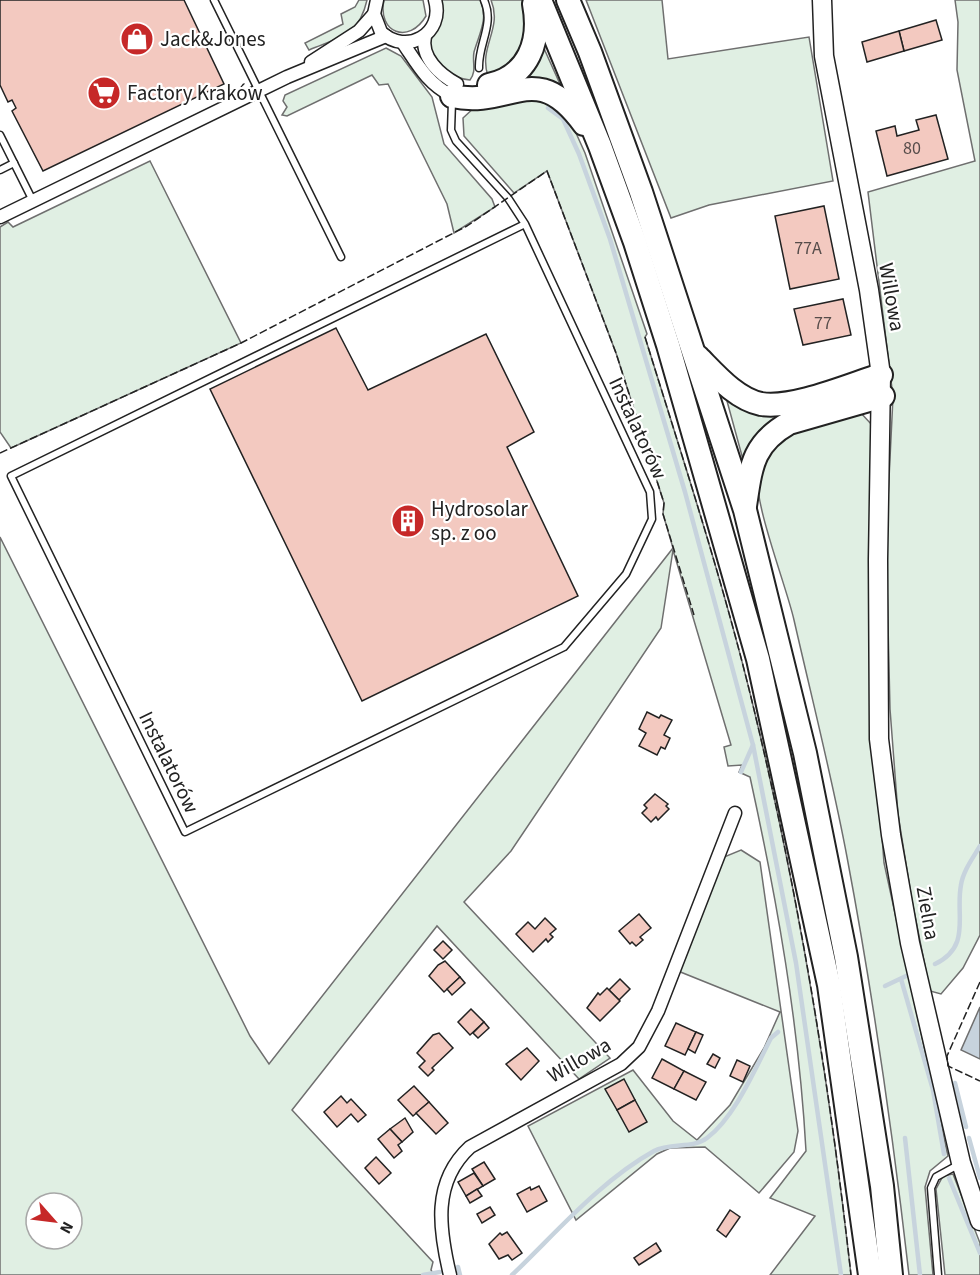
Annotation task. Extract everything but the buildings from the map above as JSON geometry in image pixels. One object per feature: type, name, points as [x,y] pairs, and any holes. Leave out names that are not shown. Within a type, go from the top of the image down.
[{"type":"highway","points":[[455,90],[499,83],[509,78],[526,63],[536,37],[533,0]]},
{"type":"highway","points":[[540,0],[600,146],[635,242],[665,334],[758,659],[829,985],[870,1275]]},
{"type":"highway","points":[[568,0],[590,52],[633,170],[745,510],[805,753],[846,957],[880,1175],[891,1275]]},
{"type":"highway","points":[[455,90],[479,99],[531,87],[551,92],[572,108],[600,146]]},
{"type":"highway","points":[[695,354],[732,389],[760,404],[800,400],[882,385]]},
{"type":"highway","points":[[745,510],[755,456],[762,444],[777,430],[882,385]]},
{"type":"street","points":[[377,0],[374,14],[386,36],[403,43],[422,73],[440,90],[455,90]]},
{"type":"street","points":[[435,0],[436,21],[425,36],[423,44],[430,60],[455,90]]},
{"type":"street","name":"Willowa","points":[[822,0],[824,56],[869,290],[882,385],[878,605]]},
{"type":"street","points":[[287,77],[359,31],[374,14]]},
{"type":"street","points":[[1,216],[287,77],[386,36]]},
{"type":"street","points":[[403,43],[425,36]]},
{"type":"street","name":"Zielna","points":[[878,605],[879,739],[891,835],[910,943],[961,1163],[980,1221]]},
{"type":"street","name":"Willowa","points":[[450,1275],[444,1248],[441,1210],[447,1178],[454,1161],[470,1147],[621,1064],[639,1047],[658,1011],[735,813]]},
{"type":"lane","points":[[214,0],[341,257]]},
{"type":"lane","points":[[479,68],[489,23],[489,11],[484,0]]},
{"type":"lane","name":"Instalatorów","points":[[455,90],[451,125],[456,141],[508,198],[525,224],[650,492],[652,519],[626,574],[564,647],[184,832],[11,476],[525,224]]},
{"type":"lane","points":[[0,135],[33,202]]},
{"type":"lane","points":[[0,170],[14,164]]},
{"type":"lane","points":[[938,1275],[931,1188],[936,1177],[961,1163]]},
{"type":"green space","points":[[359,0],[367,0],[359,21],[347,34],[309,50],[305,43],[343,24],[341,14],[355,7]]},
{"type":"green space","points":[[384,0],[423,0],[426,16],[419,25],[411,30],[396,31],[385,20]]},
{"type":"green space","points":[[440,0],[480,0],[483,7],[483,20],[474,52],[474,70],[470,80],[463,79],[444,69],[432,52],[430,45]]},
{"type":"green space","points":[[491,0],[523,0],[532,19],[511,69],[488,76],[486,56],[494,20]]},
{"type":"green space","points":[[586,0],[662,0],[668,59],[809,37],[833,181],[709,205],[671,218]]},
{"type":"green space","points":[[955,0],[980,0],[980,935],[963,968],[941,994],[930,991],[898,814],[890,709],[886,540],[893,397],[868,192],[975,161],[957,70],[958,22]]},
{"type":"green space","points":[[542,44],[564,93],[517,81]]},
{"type":"green space","points":[[386,48],[401,56],[432,97],[444,144],[492,199],[495,207],[454,233],[447,204],[388,84],[379,85],[372,75],[287,116],[282,115],[287,107],[283,101],[285,95]]},
{"type":"green space","points":[[515,98],[546,100],[571,122],[585,153],[647,334],[645,337],[731,622],[772,787],[812,995],[851,1275],[770,1275],[815,1216],[770,1198],[806,1151],[798,1056],[786,963],[750,777],[739,772],[742,765],[728,766],[724,747],[731,745],[673,550],[661,628],[511,851],[464,902],[610,1058],[579,1079],[437,926],[292,1110],[433,1262],[431,1270],[434,1275],[0,1275],[0,537],[250,1036],[269,1064],[673,548],[663,514],[664,503],[616,353],[547,171],[514,193],[464,136],[463,118],[476,106]]},
{"type":"green space","points":[[150,161],[241,343],[11,448],[0,432],[0,227],[8,222],[13,227]]},
{"type":"green space","points":[[724,390],[789,417],[745,467]]},
{"type":"green space","points":[[860,412],[872,425],[873,718],[884,863],[948,1156],[930,1171],[925,1187],[933,1275],[909,1275],[882,1065],[847,857],[794,620],[765,522],[758,485],[758,473],[764,457],[773,444],[785,434],[813,422]]},
{"type":"green space","points":[[741,850],[760,862],[798,1131],[794,1152],[759,1193],[705,1147],[670,1148],[657,1154],[576,1220],[528,1126],[633,1070],[673,1121],[697,1140],[730,1105],[764,1048],[780,1012],[678,971],[724,857]]},
{"type":"green space","points":[[953,1174],[980,1243],[980,1275],[945,1275],[936,1189],[943,1176]]},
{"type":"shaded area","points":[[980,1007],[980,1059],[961,1050]]},
{"type":"waterway","points":[[548,108],[563,119],[579,154],[610,239],[685,492],[753,745],[796,963],[841,1275]]},
{"type":"waterway","points":[[741,772],[753,745]]},
{"type":"waterway","points":[[935,964],[946,957],[958,939],[962,880],[980,846]]},
{"type":"waterway","points":[[885,986],[906,976]]},
{"type":"waterway","points":[[901,979],[933,1090],[944,1154]]},
{"type":"waterway","points":[[512,1275],[579,1208],[634,1163],[660,1148],[701,1141],[717,1129],[735,1105],[771,1038],[778,1032]]},
{"type":"waterway","points":[[955,1083],[966,1127]]},
{"type":"waterway","points":[[905,1138],[920,1275]]},
{"type":"waterway","points":[[969,1138],[980,1178]]},
{"type":"waterway","points":[[949,1178],[980,1253]]},
{"type":"waterway","points":[[458,1267],[460,1275]]},
{"type":"waterway","points":[[423,1275],[440,1272]]},
{"type":"fence","points":[[0,453],[241,343],[467,226],[547,171],[616,353],[664,503],[663,514],[694,615]]},
{"type":"fence","points":[[645,337],[731,622],[772,787],[812,995],[851,1275]]},
{"type":"fence","points":[[980,982],[947,1056],[948,1066],[980,1081]]},
{"type":"place","name":"Jack&Jones","points":[[137,39]]},
{"type":"place","name":"Factory Kraków","points":[[104,93]]},
{"type":"place","name":"Hydrosolar sp. z oo","points":[[408,521]]}]
